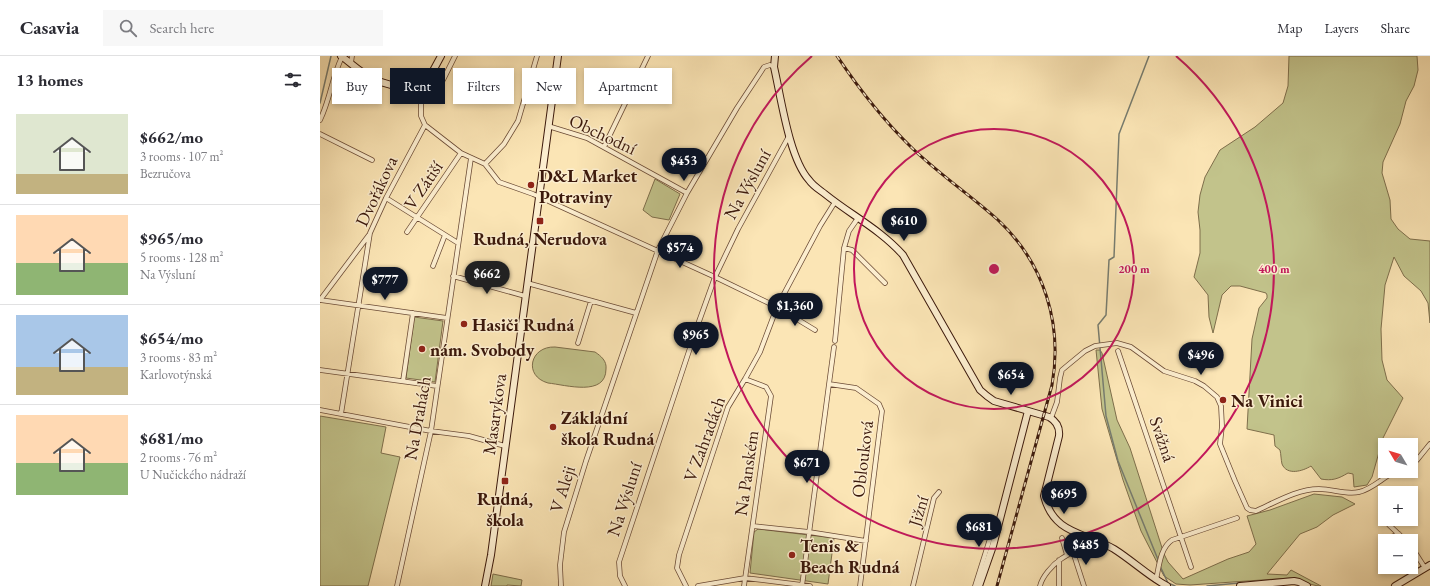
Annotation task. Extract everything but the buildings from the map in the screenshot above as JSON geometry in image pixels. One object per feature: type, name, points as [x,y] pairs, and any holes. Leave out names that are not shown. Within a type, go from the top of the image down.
[{"type":"street","points":[[320,120],[325,110],[335,70],[342,56],[372,78],[390,84]]},
{"type":"street","points":[[351,63],[352,56]]},
{"type":"street","points":[[434,68],[441,56]]},
{"type":"street","points":[[445,76],[456,56]]},
{"type":"street","points":[[485,164],[504,144],[518,121],[537,56]]},
{"type":"street","name":"Masarykova","points":[[485,586],[491,555],[558,56]]},
{"type":"street","points":[[604,146],[648,56]]},
{"type":"street","points":[[775,56],[774,67],[789,136],[799,167],[809,181],[835,202],[892,243],[903,255],[980,390],[994,401],[1051,418],[1058,425],[1059,432],[1044,496],[1046,504],[1057,521],[1069,530],[1114,549],[1156,580],[1167,586]]},
{"type":"street","name":"V Aleji","points":[[562,586],[560,565],[564,532],[586,461],[658,250],[687,193],[737,108],[764,67],[770,65],[774,67]]},
{"type":"street","points":[[421,104],[421,116],[425,125],[461,153],[485,164],[499,182],[539,197],[658,250],[777,307],[815,330]]},
{"type":"street","name":"Dvořákova","points":[[341,414],[357,306],[370,233],[386,198],[425,125]]},
{"type":"street","name":"Obchodní","points":[[548,126],[581,136],[604,146],[687,193]]},
{"type":"street","points":[[320,134],[372,160]]},
{"type":"street","name":"Na Výsluní","points":[[625,586],[620,576],[619,562],[715,277],[738,229],[789,136]]},
{"type":"street","name":"V Zátiší","points":[[407,232],[461,153]]},
{"type":"street","name":"Na Drahách","points":[[397,586],[431,431],[471,158]]},
{"type":"street","points":[[386,198],[458,243]]},
{"type":"street","name":"V Zahradách","points":[[686,586],[677,568],[678,555],[728,407],[760,352],[777,307],[820,226],[835,202]]},
{"type":"street","points":[[835,341],[844,248],[849,231],[858,218]]},
{"type":"street","points":[[370,233],[320,300],[447,318]]},
{"type":"street","points":[[433,266],[445,235]]},
{"type":"street","points":[[844,248],[852,250],[885,283]]},
{"type":"street","points":[[453,276],[525,296]]},
{"type":"street","points":[[527,283],[636,313]]},
{"type":"street","points":[[578,343],[591,301]]},
{"type":"street","points":[[403,381],[413,313]]},
{"type":"street","points":[[1051,418],[1057,402],[1062,370],[1085,351],[1096,346],[1116,343],[1123,344],[1164,371],[1195,381],[1204,386],[1217,397],[1221,406],[1222,426],[1220,444],[1247,508],[1250,510],[1256,511],[1303,490],[1321,488],[1348,493],[1360,492],[1383,478]]},
{"type":"street","points":[[802,586],[834,347]]},
{"type":"street","name":"Svážná","points":[[1118,351],[1191,567]]},
{"type":"street","points":[[320,370],[437,386]]},
{"type":"street","name":"Na Panském","points":[[744,586],[771,396],[766,387],[745,379]]},
{"type":"street","name":"Oblouková","points":[[829,384],[856,388],[879,404],[882,411],[860,586]]},
{"type":"street","points":[[320,410],[431,431],[469,436],[505,446]]},
{"type":"street","points":[[979,586],[987,567],[1028,411]]},
{"type":"street","points":[[1418,459],[1430,444]]},
{"type":"street","name":"Jižní","points":[[913,586],[934,498],[939,492]]},
{"type":"street","points":[[1151,586],[1156,580],[1167,543],[1237,518]]},
{"type":"street","points":[[753,526],[809,532],[866,541]]},
{"type":"street","points":[[1390,526],[1399,534]]},
{"type":"street","points":[[975,586],[993,529],[997,529]]},
{"type":"street","points":[[1062,538],[1067,555]]},
{"type":"street","points":[[1040,586],[1042,580],[1059,560],[1073,552],[1085,542],[1087,538]]},
{"type":"street","points":[[1073,552],[1084,586]]},
{"type":"street","points":[[1395,586],[1428,567],[1418,555]]},
{"type":"street","points":[[1059,560],[1059,586]]},
{"type":"street","points":[[698,586],[745,578],[810,586]]},
{"type":"street","points":[[1240,586],[1294,581],[1307,586]]},
{"type":"green space","points":[[1289,56],[1417,56],[1418,70],[1414,86],[1406,101],[1400,124],[1383,162],[1382,173],[1390,200],[1391,219],[1398,229],[1410,239],[1430,241],[1430,323],[1428,303],[1421,291],[1404,276],[1394,257],[1385,285],[1381,329],[1382,360],[1387,380],[1403,398],[1383,438],[1378,438],[1378,456],[1372,477],[1367,485],[1354,487],[1353,474],[1348,473],[1341,477],[1328,480],[1321,479],[1311,466],[1300,471],[1288,470],[1284,468],[1282,464],[1280,450],[1275,446],[1274,435],[1247,429],[1252,339],[1259,308],[1267,298],[1267,295],[1266,293],[1240,286],[1231,286],[1222,295],[1213,333],[1209,317],[1208,295],[1194,277],[1200,253],[1198,212],[1200,195],[1205,177],[1220,150],[1255,127],[1283,103],[1288,86]]},
{"type":"green space","points":[[655,179],[680,194],[669,220],[652,217],[643,210]]},
{"type":"green space","name":"nám. Svobody","points":[[414,317],[443,321],[435,382],[406,378]]},
{"type":"green space","points":[[555,347],[595,352],[605,361],[606,369],[604,378],[599,383],[584,387],[548,383],[540,379],[535,374],[533,368],[535,356],[546,348]]},
{"type":"green space","points":[[1096,350],[1100,350],[1102,353],[1117,420],[1130,448],[1164,554],[1168,562],[1183,579],[1228,559],[1249,552],[1256,544],[1247,516],[1270,510],[1314,494],[1342,497],[1355,504],[1333,515],[1317,527],[1300,534],[1267,574],[1287,575],[1291,570],[1321,586],[1290,578],[1190,585],[1176,584],[1164,576],[1141,531],[1123,480],[1102,409]]},
{"type":"green space","points":[[320,416],[386,427],[381,453],[400,457],[368,586],[320,586]]},
{"type":"green space","name":"Tenis & Beach Rudná","points":[[758,529],[834,538],[828,584],[750,573],[754,532]]},
{"type":"green space","points":[[493,574],[522,580],[521,586],[491,586]]},
{"type":"waterway","points":[[320,103],[331,56]]},
{"type":"waterway","points":[[1149,56],[1119,134],[1114,257],[1109,260],[1106,315],[1098,325],[1106,416],[1118,461],[1159,562]]},
{"type":"waterway","points":[[1160,566],[1168,583],[1175,586]]},
{"type":"waterway","points":[[1207,586],[1239,583]]},
{"type":"railway","points":[[837,56],[872,104],[901,137],[933,167],[998,220],[1014,237],[1027,255],[1038,275],[1046,296],[1052,317],[1055,340],[1055,362],[1052,385],[997,586]]},
{"type":"place","name":"D&L Market Potraviny","points":[[531,185]]},
{"type":"place","name":"Rudná, Nerudova","points":[[540,221]]},
{"type":"place","name":"Hasiči Rudná","points":[[464,324]]},
{"type":"place","name":"nám. Svobody","points":[[422,349]]},
{"type":"place","name":"Na Vinici","points":[[1223,400]]},
{"type":"place","name":"Základní škola Rudná","points":[[553,427]]},
{"type":"place","name":"Rudná, škola","points":[[505,481]]},
{"type":"place","name":"Tenis & Beach Rudná","points":[[792,555]]}]
